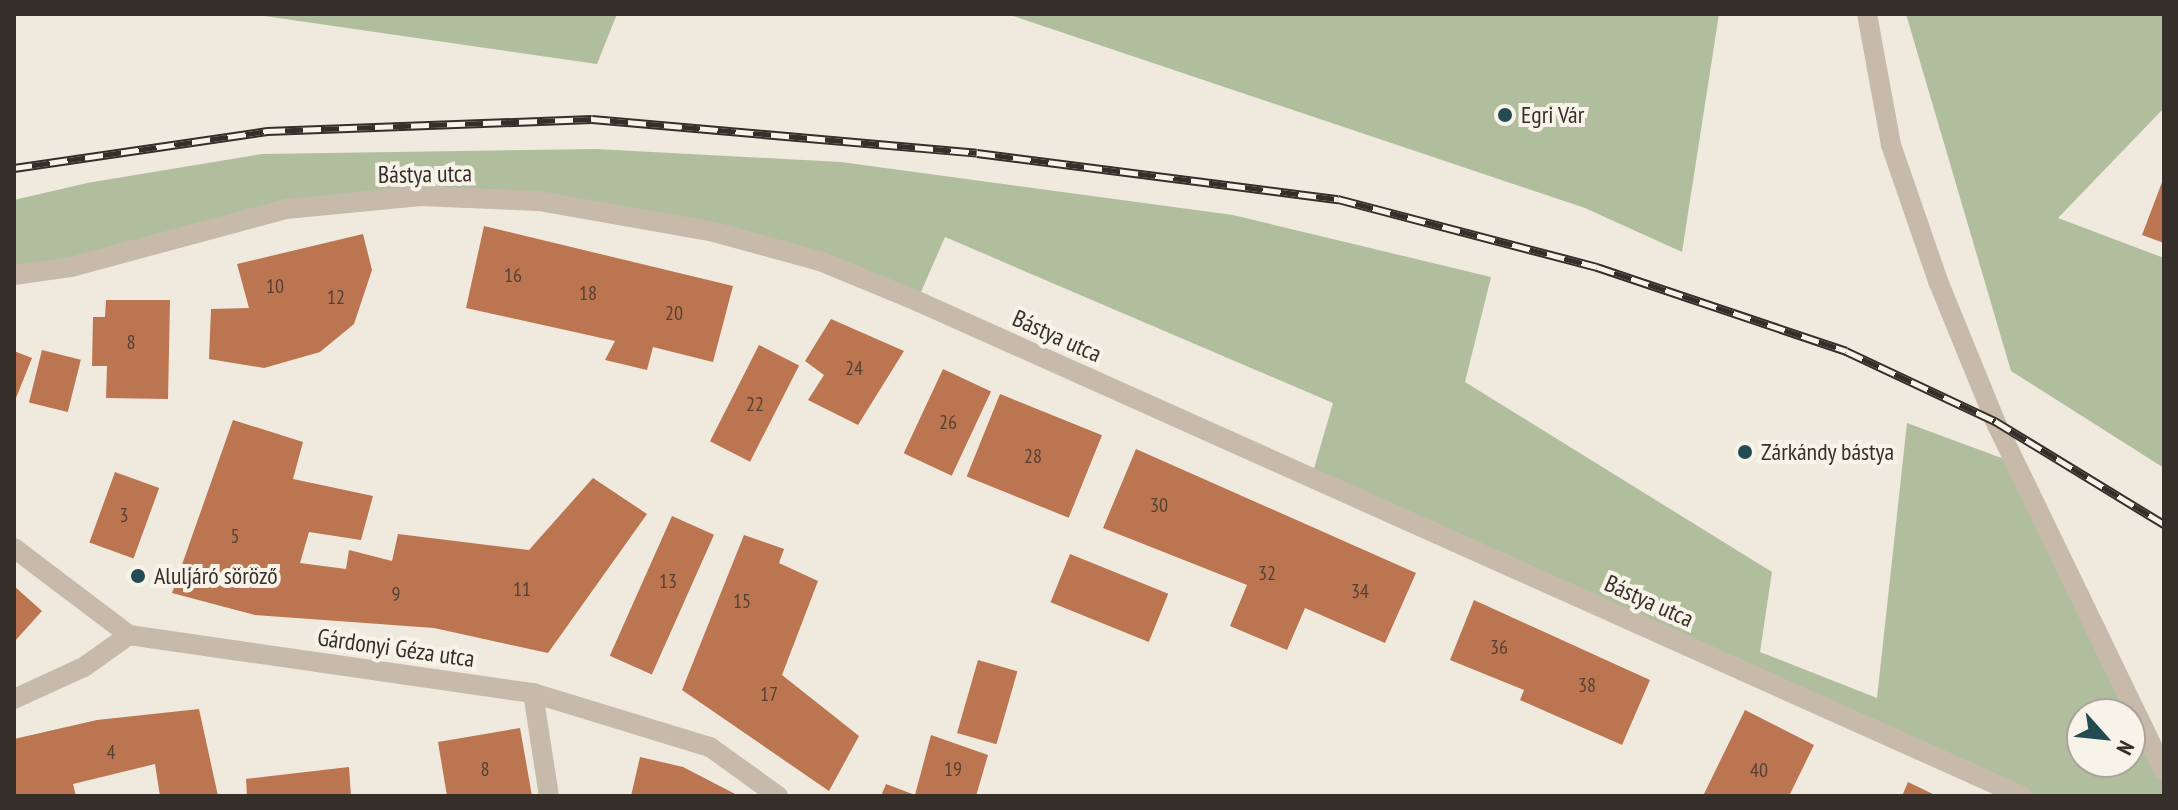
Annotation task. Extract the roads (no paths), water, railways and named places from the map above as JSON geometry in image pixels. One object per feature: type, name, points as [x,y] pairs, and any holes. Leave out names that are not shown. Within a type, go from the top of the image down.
[{"type":"street","points":[[1867,14],[1891,145],[1938,281],[1995,421],[2164,770]]},
{"type":"street","name":"Bástya utca","points":[[14,275],[71,267],[286,209],[420,196],[539,201],[714,232],[820,261],[917,301],[2022,796]]},
{"type":"street","name":"Gárdonyi Géza utca","points":[[14,548],[129,635],[533,693],[710,747],[778,796]]},
{"type":"street","points":[[14,699],[84,667],[129,635]]},
{"type":"street","points":[[533,693],[549,796]]},
{"type":"railway","points":[[14,168],[267,131],[592,119],[977,153],[1338,199],[1597,267],[1846,351],[1995,421],[2164,524]]},
{"type":"place","name":"Egri Vár","points":[[1505,115]]},
{"type":"place","name":"Zárkándy bástya","points":[[1745,452]]},
{"type":"place","name":"Aluljáró söröző","points":[[138,576]]}]
